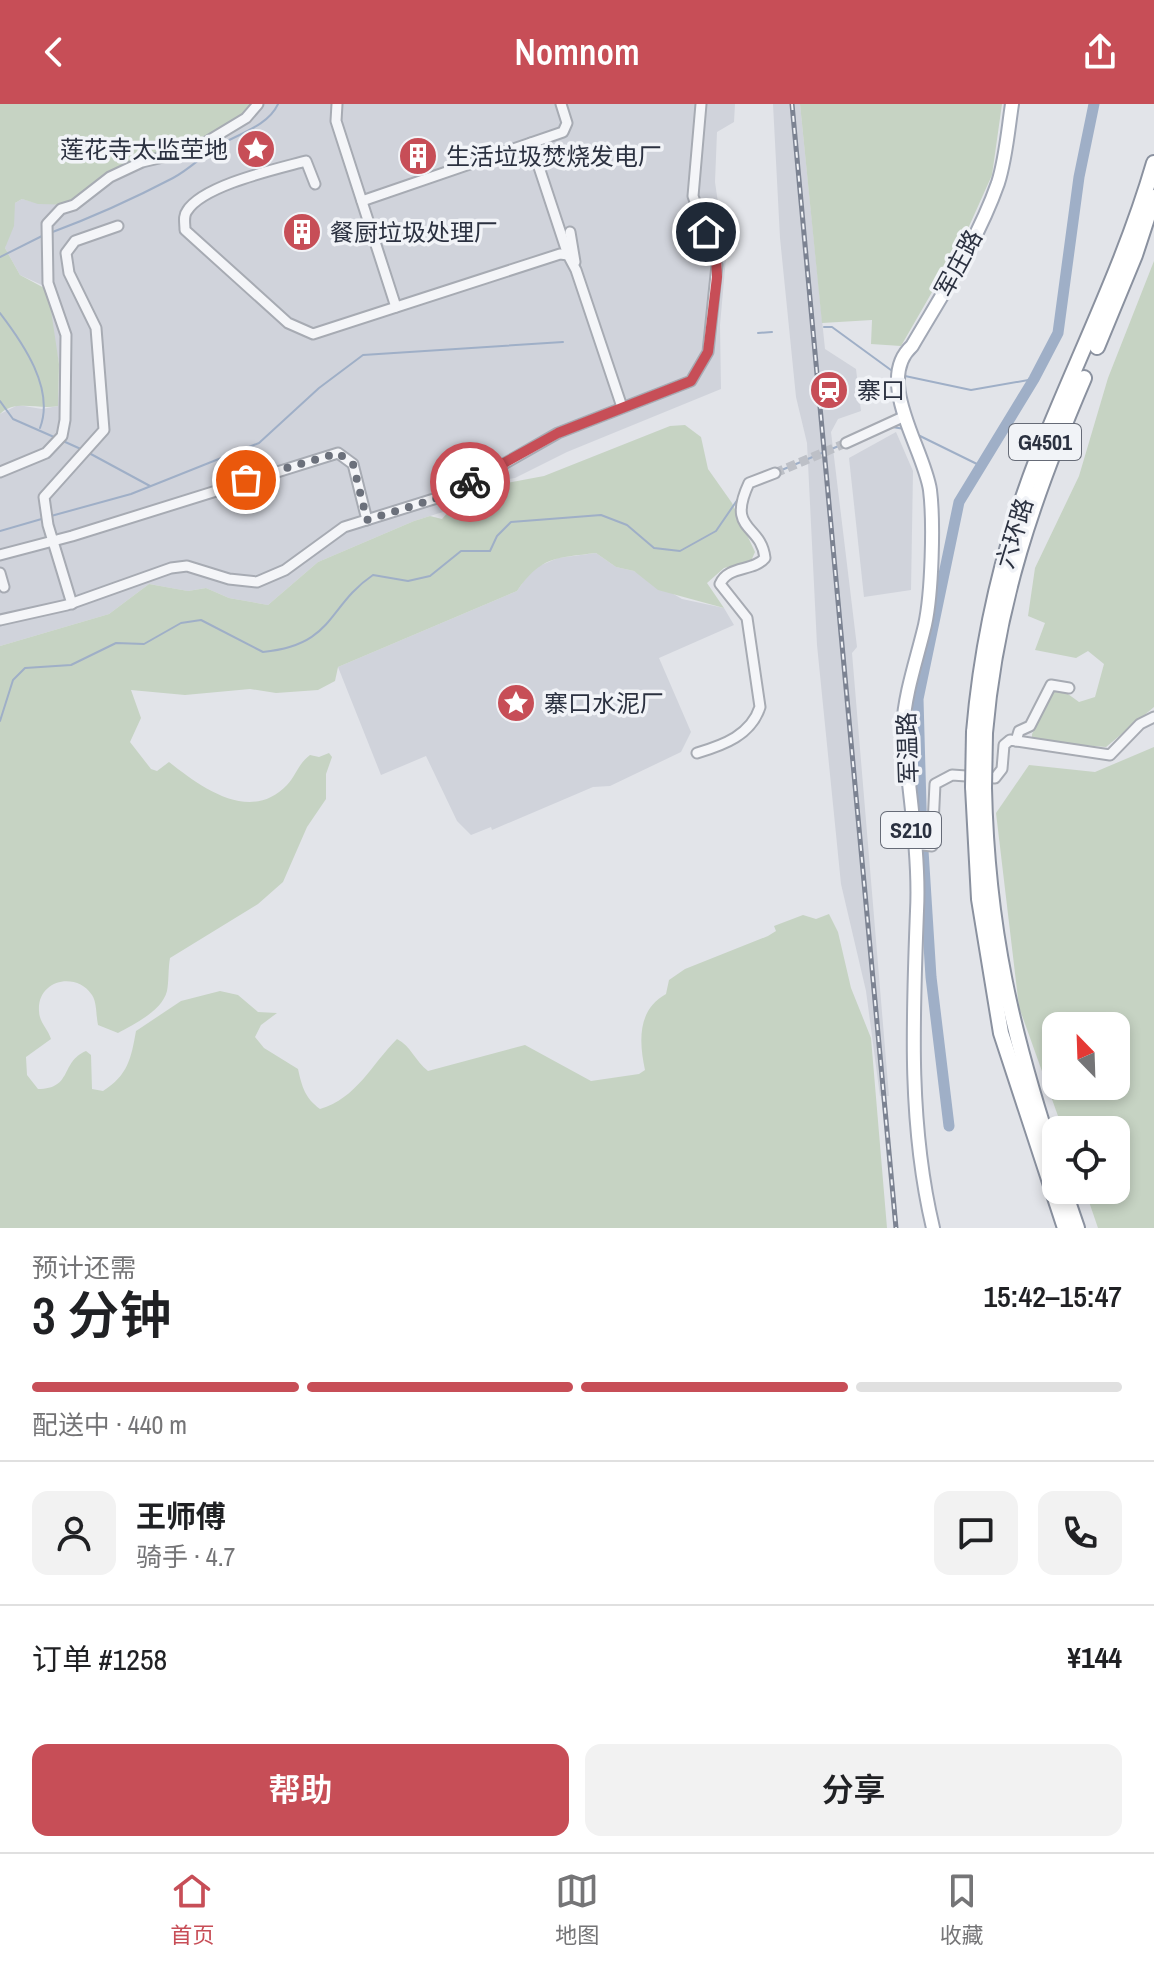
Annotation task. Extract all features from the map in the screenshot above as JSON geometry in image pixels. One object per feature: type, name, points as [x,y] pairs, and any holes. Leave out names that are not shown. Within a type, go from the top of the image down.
[{"type":"highway","name":"六环路","points":[[979,733],[984,643],[1013,528],[1038,459],[1124,252],[1154,163]]},
{"type":"highway","name":"六环路","points":[[979,733],[994,643],[1024,531],[1048,461],[1135,255],[1154,197]]},
{"type":"highway","name":"G4501","points":[[979,733],[979,899],[998,1019],[1016,1086],[1065,1228]]},
{"type":"highway","name":"G4501","points":[[978,788],[1003,987],[1027,1082],[1042,1126]]},
{"type":"highway","points":[[1069,1204],[1077,1228]]},
{"type":"main road","name":"军庄路","points":[[905,416],[898,382],[900,363],[951,279],[992,199],[999,179],[1012,104]]},
{"type":"main road","name":"军温路","points":[[905,416],[927,479],[931,509],[926,621],[904,706],[917,910],[911,1022],[916,1137],[933,1228]]},
{"type":"street","points":[[0,472],[46,453],[59,439],[68,383],[66,335],[48,283],[47,224],[61,209],[74,205],[110,177],[142,162],[193,150],[246,118],[258,104]]},
{"type":"street","points":[[337,104],[336,121],[396,307]]},
{"type":"street","points":[[362,201],[567,128],[561,104]]},
{"type":"street","points":[[0,620],[72,604],[171,568],[187,566],[229,579],[257,582],[285,570],[329,535],[453,493],[558,433],[685,385],[705,361],[717,265],[693,196],[701,104]]},
{"type":"street","points":[[531,143],[622,407]]},
{"type":"street","points":[[315,184],[306,161],[254,176],[194,204],[185,217],[185,230],[288,323],[308,333],[317,333],[560,254],[568,255]]},
{"type":"street","points":[[72,604],[48,525],[44,497],[104,430],[96,328],[69,273],[66,253],[75,241],[118,226]]},
{"type":"street","points":[[570,232],[576,270]]},
{"type":"street","points":[[846,443],[905,416]]},
{"type":"street","points":[[0,555],[338,453],[353,464],[367,520]]},
{"type":"street","points":[[697,753],[738,736],[756,718],[760,707],[747,618],[720,584],[727,574],[761,563],[765,558],[762,548],[742,519],[740,508],[749,483],[775,473]]},
{"type":"street","points":[[0,573],[4,587]]},
{"type":"street","points":[[1016,741],[1019,731],[1030,726],[1051,685],[1069,688]]},
{"type":"street","points":[[912,844],[932,846],[935,784],[952,775],[995,778],[1002,769],[1004,745],[1010,740],[1110,755],[1140,724],[1154,717]]},
{"type":"shaded area","points":[[260,104],[735,104],[734,122],[717,132],[715,182],[726,258],[720,325],[721,389],[567,452],[515,478],[484,482],[443,512],[414,521],[318,562],[268,605],[229,598],[206,588],[188,591],[149,584],[109,614],[0,646],[0,414],[18,405],[42,409],[58,406],[59,390],[59,364],[44,286],[20,275],[5,248],[15,203],[22,199],[33,202],[104,186]]},
{"type":"shaded area","points":[[773,104],[800,104],[825,349],[856,369],[861,411],[838,419],[831,432],[857,647],[852,653],[889,1096],[880,1096],[866,991],[841,884],[817,645],[807,443],[796,397],[780,238]]},
{"type":"shaded area","points":[[896,432],[913,471],[911,590],[864,597],[849,458]]},
{"type":"shaded area","name":"寨口水泥厂","points":[[596,553],[616,567],[634,571],[682,599],[724,608],[734,625],[659,658],[691,732],[681,752],[610,786],[593,787],[492,830],[491,827],[471,835],[457,821],[426,756],[381,775],[338,667],[517,591],[532,569],[558,558]]},
{"type":"green space","points":[[0,104],[260,104],[196,151],[178,160],[156,162],[130,171],[79,205],[38,204],[22,199],[15,203],[14,226],[5,248],[20,275],[48,290],[59,364],[58,406],[20,406],[0,414]]},
{"type":"green space","points":[[800,104],[1002,104],[992,175],[966,233],[901,346],[871,344],[872,320],[822,323]]},
{"type":"green space","points":[[1154,261],[1154,707],[1106,747],[1032,741],[1032,734],[1054,691],[1061,689],[1079,702],[1095,697],[1104,664],[1088,651],[1076,658],[1035,650],[1045,623],[1028,616],[1035,568],[1079,476],[1108,378]]},
{"type":"green space","points":[[685,425],[701,437],[708,469],[732,503],[755,552],[751,561],[724,568],[707,583],[724,608],[658,590],[634,571],[616,567],[596,553],[570,556],[542,565],[517,591],[338,667],[335,681],[318,690],[276,693],[250,689],[185,695],[131,690],[141,718],[130,742],[151,769],[157,771],[169,762],[196,782],[226,798],[257,801],[273,796],[287,785],[310,755],[319,757],[329,753],[332,757],[326,774],[326,799],[307,827],[283,882],[258,904],[170,958],[164,998],[147,1016],[118,1033],[98,1025],[94,998],[77,983],[59,982],[44,992],[40,1000],[40,1019],[51,1039],[26,1057],[27,1075],[38,1089],[57,1085],[72,1062],[86,1051],[91,1055],[92,1089],[103,1091],[118,1079],[127,1066],[136,1031],[181,1001],[220,991],[238,995],[258,1012],[277,1013],[261,1025],[255,1037],[264,1048],[298,1069],[305,1092],[320,1109],[354,1089],[397,1039],[428,1071],[525,1045],[591,1081],[639,1074],[645,1070],[641,1038],[645,1018],[666,994],[669,980],[685,969],[768,936],[776,931],[774,926],[803,915],[816,919],[829,914],[838,932],[851,988],[871,1038],[887,1228],[0,1228],[0,646],[109,614],[149,584],[188,591],[206,588],[229,598],[268,605],[318,562],[414,521],[430,516],[442,519],[454,505],[491,486],[544,476],[670,426]]},
{"type":"green space","points":[[1154,747],[1154,1228],[1098,1228],[1090,1204],[1130,1204],[1130,1116],[1058,1116],[1052,1100],[1130,1100],[1130,1012],[1042,1012],[1042,1071],[1019,1007],[996,813],[1029,765],[1095,772]]},
{"type":"waterway","points":[[50,233],[173,178],[218,146],[260,124],[278,104]]},
{"type":"waterway","points":[[922,842],[918,699],[959,502],[1034,379],[1058,333],[1079,177],[1094,104]]},
{"type":"waterway","points":[[0,257],[44,235]]},
{"type":"waterway","points":[[0,313],[27,352],[40,382],[44,413],[40,428]]},
{"type":"waterway","points":[[824,327],[832,327],[895,373]]},
{"type":"waterway","points":[[758,333],[772,332]]},
{"type":"waterway","points":[[51,516],[131,494],[259,443],[319,388],[363,355],[563,342]]},
{"type":"waterway","points":[[905,376],[971,390],[1034,379]]},
{"type":"waterway","points":[[0,401],[13,419],[54,437]]},
{"type":"waterway","points":[[892,427],[905,429]]},
{"type":"waterway","points":[[918,435],[979,465]]},
{"type":"waterway","points":[[63,441],[83,450]]},
{"type":"waterway","points":[[777,472],[841,445]]},
{"type":"waterway","points":[[89,453],[150,486]]},
{"type":"waterway","points":[[0,721],[13,680],[25,668],[71,665],[116,643],[144,644],[181,623],[201,620],[263,652],[287,648],[317,633],[358,587],[373,575],[408,581],[430,576],[461,551],[490,551],[497,536],[511,522],[601,515],[627,525],[654,548],[680,551],[716,531],[740,496]]},
{"type":"waterway","points":[[0,531],[45,518]]},
{"type":"waterway","points":[[923,850],[931,977],[949,1126]]},
{"type":"tunnel","points":[[775,473],[846,443]]},
{"type":"railway","points":[[792,104],[896,1228]]},
{"type":"way so far","points":[[246,480],[338,453],[353,464],[367,520],[453,493],[470,482]]},
{"type":"place","name":"莲花寺太监茔地","points":[[256,149]]},
{"type":"place","name":"生活垃圾焚烧发电厂","points":[[418,156]]},
{"type":"place","name":"餐厨垃圾处理厂","points":[[302,232]]},
{"type":"place","name":"寨口","points":[[829,390]]},
{"type":"place","name":"寨口水泥厂","points":[[516,703]]},
{"type":"route","points":[[470,482],[586,420],[691,381],[708,352],[717,277],[716,256],[706,232]]}]
